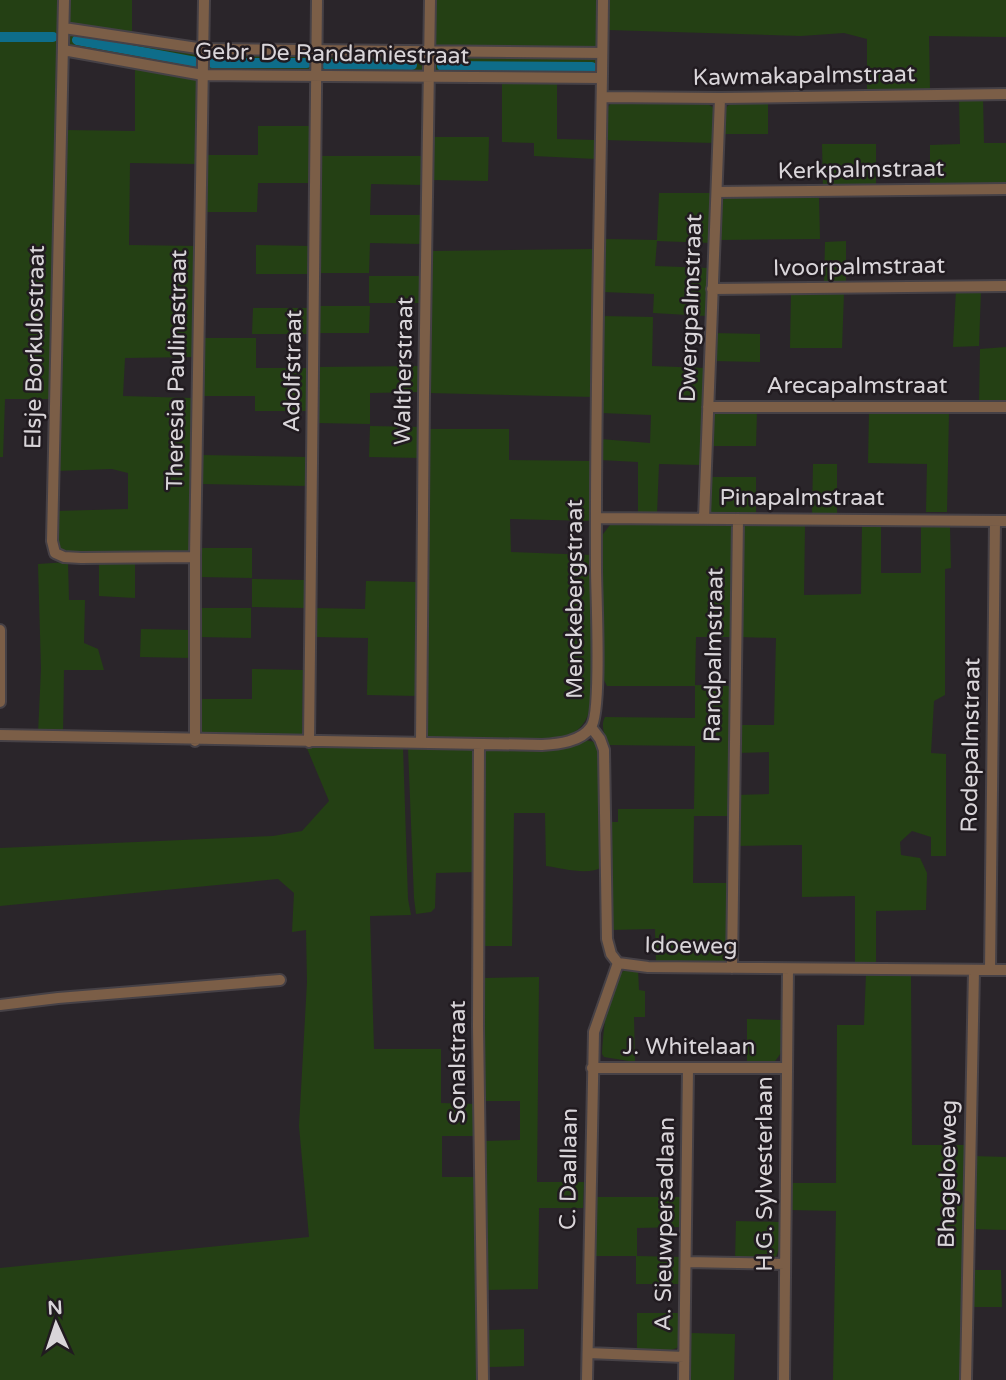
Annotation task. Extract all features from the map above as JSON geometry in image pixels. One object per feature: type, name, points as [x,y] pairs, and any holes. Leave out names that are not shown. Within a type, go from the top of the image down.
[{"type":"street","name":"Elsje Borkulostraat","points":[[64,0],[52,541],[55,553],[64,557],[195,557]]},
{"type":"street","name":"Theresia Paulinastraat","points":[[195,740],[195,557],[204,0]]},
{"type":"street","name":"Adolfstraat","points":[[309,742],[317,0]]},
{"type":"street","name":"Waltherstraat","points":[[421,743],[430,0]]},
{"type":"street","name":"Menckebergstraat","points":[[0,735],[558,744],[574,740],[591,727],[597,688],[603,0]]},
{"type":"street","name":"Gebr. De Randamiestraat","points":[[64,28],[204,49],[602,54]]},
{"type":"street","name":"Gebr. De Randamiestraat","points":[[63,50],[203,75],[602,78]]},
{"type":"street","name":"Kawmakapalmstraat","points":[[602,97],[1006,94]]},
{"type":"street","name":"Dwergpalmstraat","points":[[704,519],[720,98]]},
{"type":"street","name":"Kerkpalmstraat","points":[[717,192],[1006,189]]},
{"type":"street","name":"Ivoorpalmstraat","points":[[712,289],[1006,286]]},
{"type":"street","name":"Arecapalmstraat","points":[[708,407],[1006,407]]},
{"type":"street","name":"Pinapalmstraat","points":[[597,518],[1000,521]]},
{"type":"street","name":"Randpalmstraat","points":[[732,968],[738,519]]},
{"type":"street","name":"Rodepalmstraat","points":[[990,970],[1000,521]]},
{"type":"street","points":[[0,630],[0,702]]},
{"type":"street","name":"Idoeweg","points":[[591,727],[604,750],[607,939],[611,954],[618,963],[638,966],[732,968],[1006,970]]},
{"type":"street","name":"Sonalstraat","points":[[479,744],[478,1027],[483,1380]]},
{"type":"street","name":"C. Daallaan","points":[[587,1380],[594,1032],[618,963]]},
{"type":"street","name":"H.G. Sylvesterlaan","points":[[784,1380],[788,969]]},
{"type":"street","name":"Bhageloeweg","points":[[966,1380],[974,970]]},
{"type":"street","points":[[0,1005],[280,980]]},
{"type":"street","name":"J. Whitelaan","points":[[592,1068],[786,1068]]},
{"type":"street","name":"A. Sieuwpersadlaan","points":[[684,1380],[688,1069]]},
{"type":"street","points":[[686,1262],[785,1264]]},
{"type":"street","points":[[587,1353],[684,1357]]},
{"type":"green space","points":[[0,0],[62,0],[51,399],[5,399],[3,457],[0,457]]},
{"type":"green space","points":[[67,0],[132,0],[132,34],[68,24]]},
{"type":"green space","points":[[433,0],[601,0],[599,46],[595,49],[434,47]]},
{"type":"green space","points":[[608,0],[1006,0],[1006,37],[929,36],[930,90],[867,90],[867,39],[844,33],[801,36],[608,30]]},
{"type":"green space","points":[[67,33],[201,55],[199,71],[65,47]]},
{"type":"green space","points":[[210,54],[312,55],[312,70],[308,73],[211,69],[207,65]]},
{"type":"green space","points":[[326,55],[422,57],[425,59],[425,71],[326,72],[321,70],[321,59]]},
{"type":"green space","points":[[437,58],[597,58],[599,71],[594,75],[438,74],[434,71]]},
{"type":"green space","points":[[135,68],[199,78],[198,164],[130,163],[129,245],[196,246],[194,357],[125,358],[123,396],[192,398],[189,554],[76,555],[57,550],[55,511],[128,509],[128,473],[112,469],[56,471],[65,130],[135,131]]},
{"type":"green space","points":[[502,83],[557,84],[557,139],[596,140],[596,159],[534,156],[534,143],[502,142]]},
{"type":"green space","points":[[983,97],[984,143],[1006,143],[1006,186],[930,188],[930,145],[960,144],[959,98]]},
{"type":"green space","points":[[615,101],[706,103],[714,108],[714,143],[604,140],[605,113]]},
{"type":"green space","points":[[733,102],[768,102],[768,134],[723,134],[725,108]]},
{"type":"green space","points":[[258,126],[312,126],[312,183],[258,183],[257,212],[205,212],[206,155],[258,155]]},
{"type":"green space","points":[[433,137],[489,137],[488,181],[432,180]]},
{"type":"green space","points":[[822,144],[876,144],[876,190],[823,189]]},
{"type":"green space","points":[[321,156],[424,156],[423,185],[371,184],[370,215],[422,215],[422,244],[370,243],[369,273],[319,273]]},
{"type":"green space","points":[[659,193],[714,193],[711,243],[657,241],[655,266],[708,268],[706,316],[653,313],[654,294],[603,292],[604,239],[657,240]]},
{"type":"green space","points":[[725,198],[819,198],[820,239],[717,240],[719,204]]},
{"type":"green space","points":[[846,241],[846,283],[824,283],[825,242]]},
{"type":"green space","points":[[256,245],[310,246],[310,274],[256,274]]},
{"type":"green space","points":[[596,249],[594,397],[429,393],[431,251]]},
{"type":"green space","points":[[369,276],[423,276],[423,303],[369,303]]},
{"type":"green space","points":[[956,290],[981,290],[979,346],[953,347]]},
{"type":"green space","points":[[844,293],[842,348],[790,348],[791,294]]},
{"type":"green space","points":[[317,306],[370,306],[369,333],[317,333]]},
{"type":"green space","points":[[253,308],[310,308],[310,334],[252,334]]},
{"type":"green space","points":[[602,316],[653,317],[652,366],[705,368],[702,465],[659,464],[657,514],[638,514],[638,462],[600,460],[600,439],[650,443],[651,415],[601,413]]},
{"type":"green space","points":[[713,333],[760,334],[760,362],[713,361]]},
{"type":"green space","points":[[203,338],[256,338],[256,368],[310,368],[310,411],[255,411],[255,396],[202,396]]},
{"type":"green space","points":[[1006,347],[1006,402],[979,403],[980,349]]},
{"type":"green space","points":[[423,366],[422,392],[370,393],[370,424],[317,423],[317,367]]},
{"type":"green space","points":[[720,410],[757,411],[756,446],[710,446],[712,417]]},
{"type":"green space","points":[[869,412],[949,412],[947,512],[926,512],[927,464],[868,463]]},
{"type":"green space","points":[[370,426],[422,427],[421,458],[369,457]]},
{"type":"green space","points":[[428,429],[509,429],[509,460],[592,461],[592,521],[510,519],[511,552],[591,555],[591,704],[583,724],[575,732],[555,741],[431,738],[427,735]]},
{"type":"green space","points":[[202,455],[308,457],[307,486],[202,484]]},
{"type":"green space","points":[[813,464],[837,464],[837,514],[812,514]]},
{"type":"green space","points":[[709,477],[756,477],[756,515],[713,514],[709,511]]},
{"type":"green space","points":[[740,524],[805,525],[804,595],[861,594],[862,526],[881,526],[881,573],[921,573],[921,526],[950,527],[951,568],[945,569],[945,695],[934,701],[931,753],[946,754],[946,856],[931,856],[931,837],[912,831],[900,842],[901,855],[920,858],[927,873],[926,910],[876,911],[876,966],[855,965],[855,896],[802,897],[802,845],[735,846],[735,795],[769,794],[769,752],[736,753],[737,725],[774,725],[776,638],[739,637]]},
{"type":"green space","points":[[610,525],[735,525],[733,637],[696,637],[695,685],[732,686],[731,816],[694,816],[693,883],[729,883],[728,960],[724,963],[656,962],[655,929],[609,930],[608,822],[618,822],[618,809],[694,809],[695,746],[609,745],[604,731],[605,717],[695,718],[695,686],[607,686],[601,674],[600,538]]},
{"type":"green space","points":[[201,548],[252,548],[252,578],[200,577]]},
{"type":"green space","points":[[99,561],[135,561],[135,598],[99,596]]},
{"type":"green space","points":[[68,562],[69,600],[85,600],[84,643],[98,649],[104,670],[64,670],[63,735],[38,734],[41,669],[38,564]]},
{"type":"green space","points":[[252,579],[305,580],[304,608],[252,607]]},
{"type":"green space","points":[[366,581],[419,582],[418,696],[367,695],[368,638],[314,637],[314,608],[365,609]]},
{"type":"green space","points":[[199,608],[251,608],[251,638],[199,637]]},
{"type":"green space","points":[[141,629],[191,630],[191,658],[140,657]]},
{"type":"green space","points":[[252,669],[303,670],[302,734],[297,737],[201,735],[202,699],[252,699]]},
{"type":"green space","points":[[585,740],[595,742],[600,752],[602,867],[583,871],[546,866],[545,813],[514,813],[512,946],[481,946],[482,749],[548,750]]},
{"type":"green space","points":[[306,746],[403,747],[408,899],[411,915],[370,916],[374,1049],[441,1049],[441,1103],[477,1104],[476,1136],[442,1136],[442,1177],[476,1177],[478,1380],[0,1380],[0,1268],[309,1237],[299,1126],[307,982],[306,930],[292,932],[294,893],[278,879],[0,906],[0,848],[273,836],[302,831],[329,801]]},
{"type":"green space","points":[[408,748],[468,749],[475,753],[475,872],[436,873],[435,908],[431,912],[416,914],[414,898]]},
{"type":"green space","points":[[627,969],[638,970],[639,990],[645,991],[645,1017],[634,1017],[635,1062],[604,1057],[602,1054],[611,995],[620,974]]},
{"type":"green space","points":[[866,974],[911,974],[912,1145],[966,1145],[962,1380],[833,1380],[836,1211],[790,1210],[790,1183],[836,1183],[837,1025],[864,1025]]},
{"type":"green space","points":[[539,977],[537,1182],[584,1182],[583,1208],[539,1208],[538,1289],[487,1290],[485,1141],[520,1140],[520,1101],[485,1101],[485,978]]},
{"type":"green space","points":[[747,1019],[783,1020],[781,1053],[773,1064],[747,1064]]},
{"type":"green space","points":[[972,1156],[1006,1157],[1006,1230],[971,1229]]},
{"type":"green space","points":[[594,1197],[683,1197],[683,1227],[637,1228],[637,1256],[681,1257],[681,1284],[636,1284],[636,1256],[593,1256]]},
{"type":"green space","points":[[736,1221],[780,1222],[779,1248],[774,1259],[735,1260]]},
{"type":"green space","points":[[972,1270],[1001,1270],[1002,1307],[972,1307]]},
{"type":"green space","points":[[637,1313],[680,1313],[680,1339],[677,1348],[664,1352],[637,1351]]},
{"type":"green space","points":[[524,1329],[524,1366],[488,1367],[488,1330]]},
{"type":"green space","points":[[690,1333],[735,1334],[734,1380],[689,1380]]},
{"type":"waterway","points":[[0,37],[53,37]]},
{"type":"waterway","points":[[77,40],[196,62]]},
{"type":"waterway","points":[[212,63],[307,63]]},
{"type":"waterway","points":[[325,64],[412,65]]},
{"type":"waterway","points":[[442,66],[592,67]]}]
